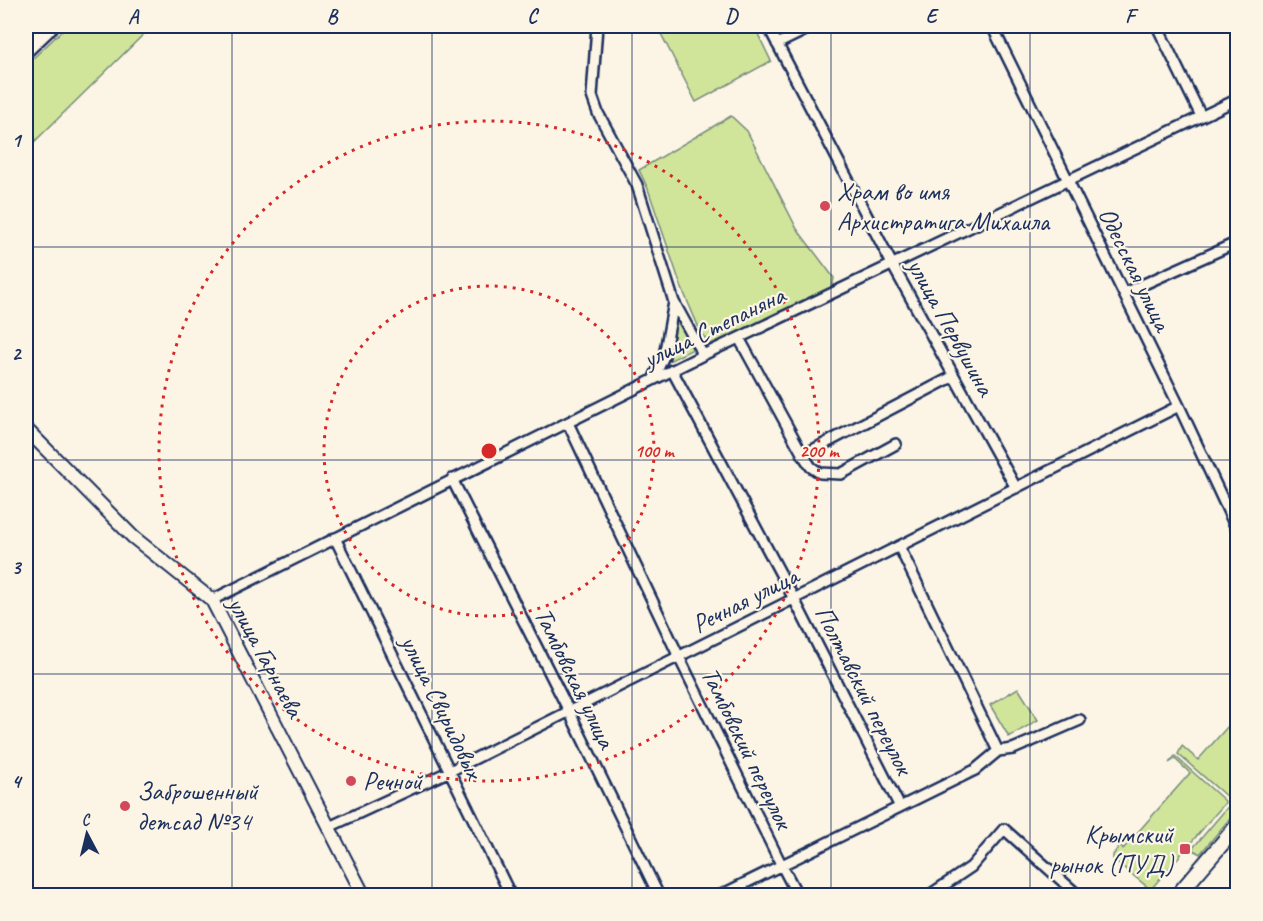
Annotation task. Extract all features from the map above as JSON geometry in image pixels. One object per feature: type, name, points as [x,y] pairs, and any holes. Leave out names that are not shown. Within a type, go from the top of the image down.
[{"type":"main road","points":[[26,49],[50,26]]},
{"type":"main road","points":[[1177,896],[1238,825]]},
{"type":"street","points":[[597,26],[592,96],[598,113],[637,185],[674,302],[704,355]]},
{"type":"street","name":"улица Первушина","points":[[768,26],[892,264],[1016,488]]},
{"type":"street","points":[[777,44],[814,26]]},
{"type":"street","name":"Одесская улица","points":[[992,26],[1179,406],[1238,532]]},
{"type":"street","points":[[1157,26],[1201,116]]},
{"type":"street","name":"улица Степаняна","points":[[212,600],[672,370],[1238,99]]},
{"type":"street","points":[[1124,293],[1238,242]]},
{"type":"street","points":[[653,380],[664,356],[674,302]]},
{"type":"street","points":[[739,338],[811,467],[820,473],[841,474],[896,444]]},
{"type":"street","name":"Полтавский переулок","points":[[672,370],[794,599],[900,807]]},
{"type":"street","points":[[803,454],[954,376]]},
{"type":"street","name":"Речная улица","points":[[329,827],[450,771],[1179,406]]},
{"type":"street","name":"Тамбовский переулок","points":[[568,423],[679,657],[798,896]]},
{"type":"street","name":"улица Гарнаева","points":[[26,429],[133,537],[212,600],[364,896]]},
{"type":"street","name":"Тамбовская улица","points":[[452,479],[659,896]]},
{"type":"street","name":"улица Свиридовых","points":[[335,538],[511,896]]},
{"type":"street","points":[[899,546],[998,751]]},
{"type":"street","points":[[719,896],[975,770],[998,751],[1013,749],[1080,720]]},
{"type":"street","points":[[928,896],[971,867],[1004,829],[1078,896]]},
{"type":"green space","points":[[67,26],[152,26],[26,150],[26,65]]},
{"type":"green space","points":[[657,26],[754,26],[771,61],[696,102]]},
{"type":"green space","points":[[731,116],[747,131],[797,229],[834,278],[832,289],[718,345],[711,344],[702,335],[681,286],[648,189],[639,170]]},
{"type":"green space","points":[[677,316],[693,349],[669,361]]},
{"type":"green space","points":[[1018,688],[1038,720],[1009,737],[990,705]]},
{"type":"green space","points":[[1237,716],[1237,788],[1230,797],[1227,797],[1178,754],[1182,746],[1198,760]]},
{"type":"green space","points":[[1175,756],[1225,803],[1150,889],[1113,859],[1113,855],[1119,846],[1123,849],[1190,773],[1175,759],[1169,763]]},
{"type":"green space","points":[[1237,796],[1237,810],[1200,854],[1192,849]]},
{"type":"place","name":"Храм во имя Архистратига Михаила","points":[[825,206]]},
{"type":"place","name":"Речной","points":[[351,781]]},
{"type":"place","name":"Заброшенный детсад №34","points":[[125,806]]},
{"type":"place","name":"Крымский рынок (ПУД)","points":[[1185,849]]}]
